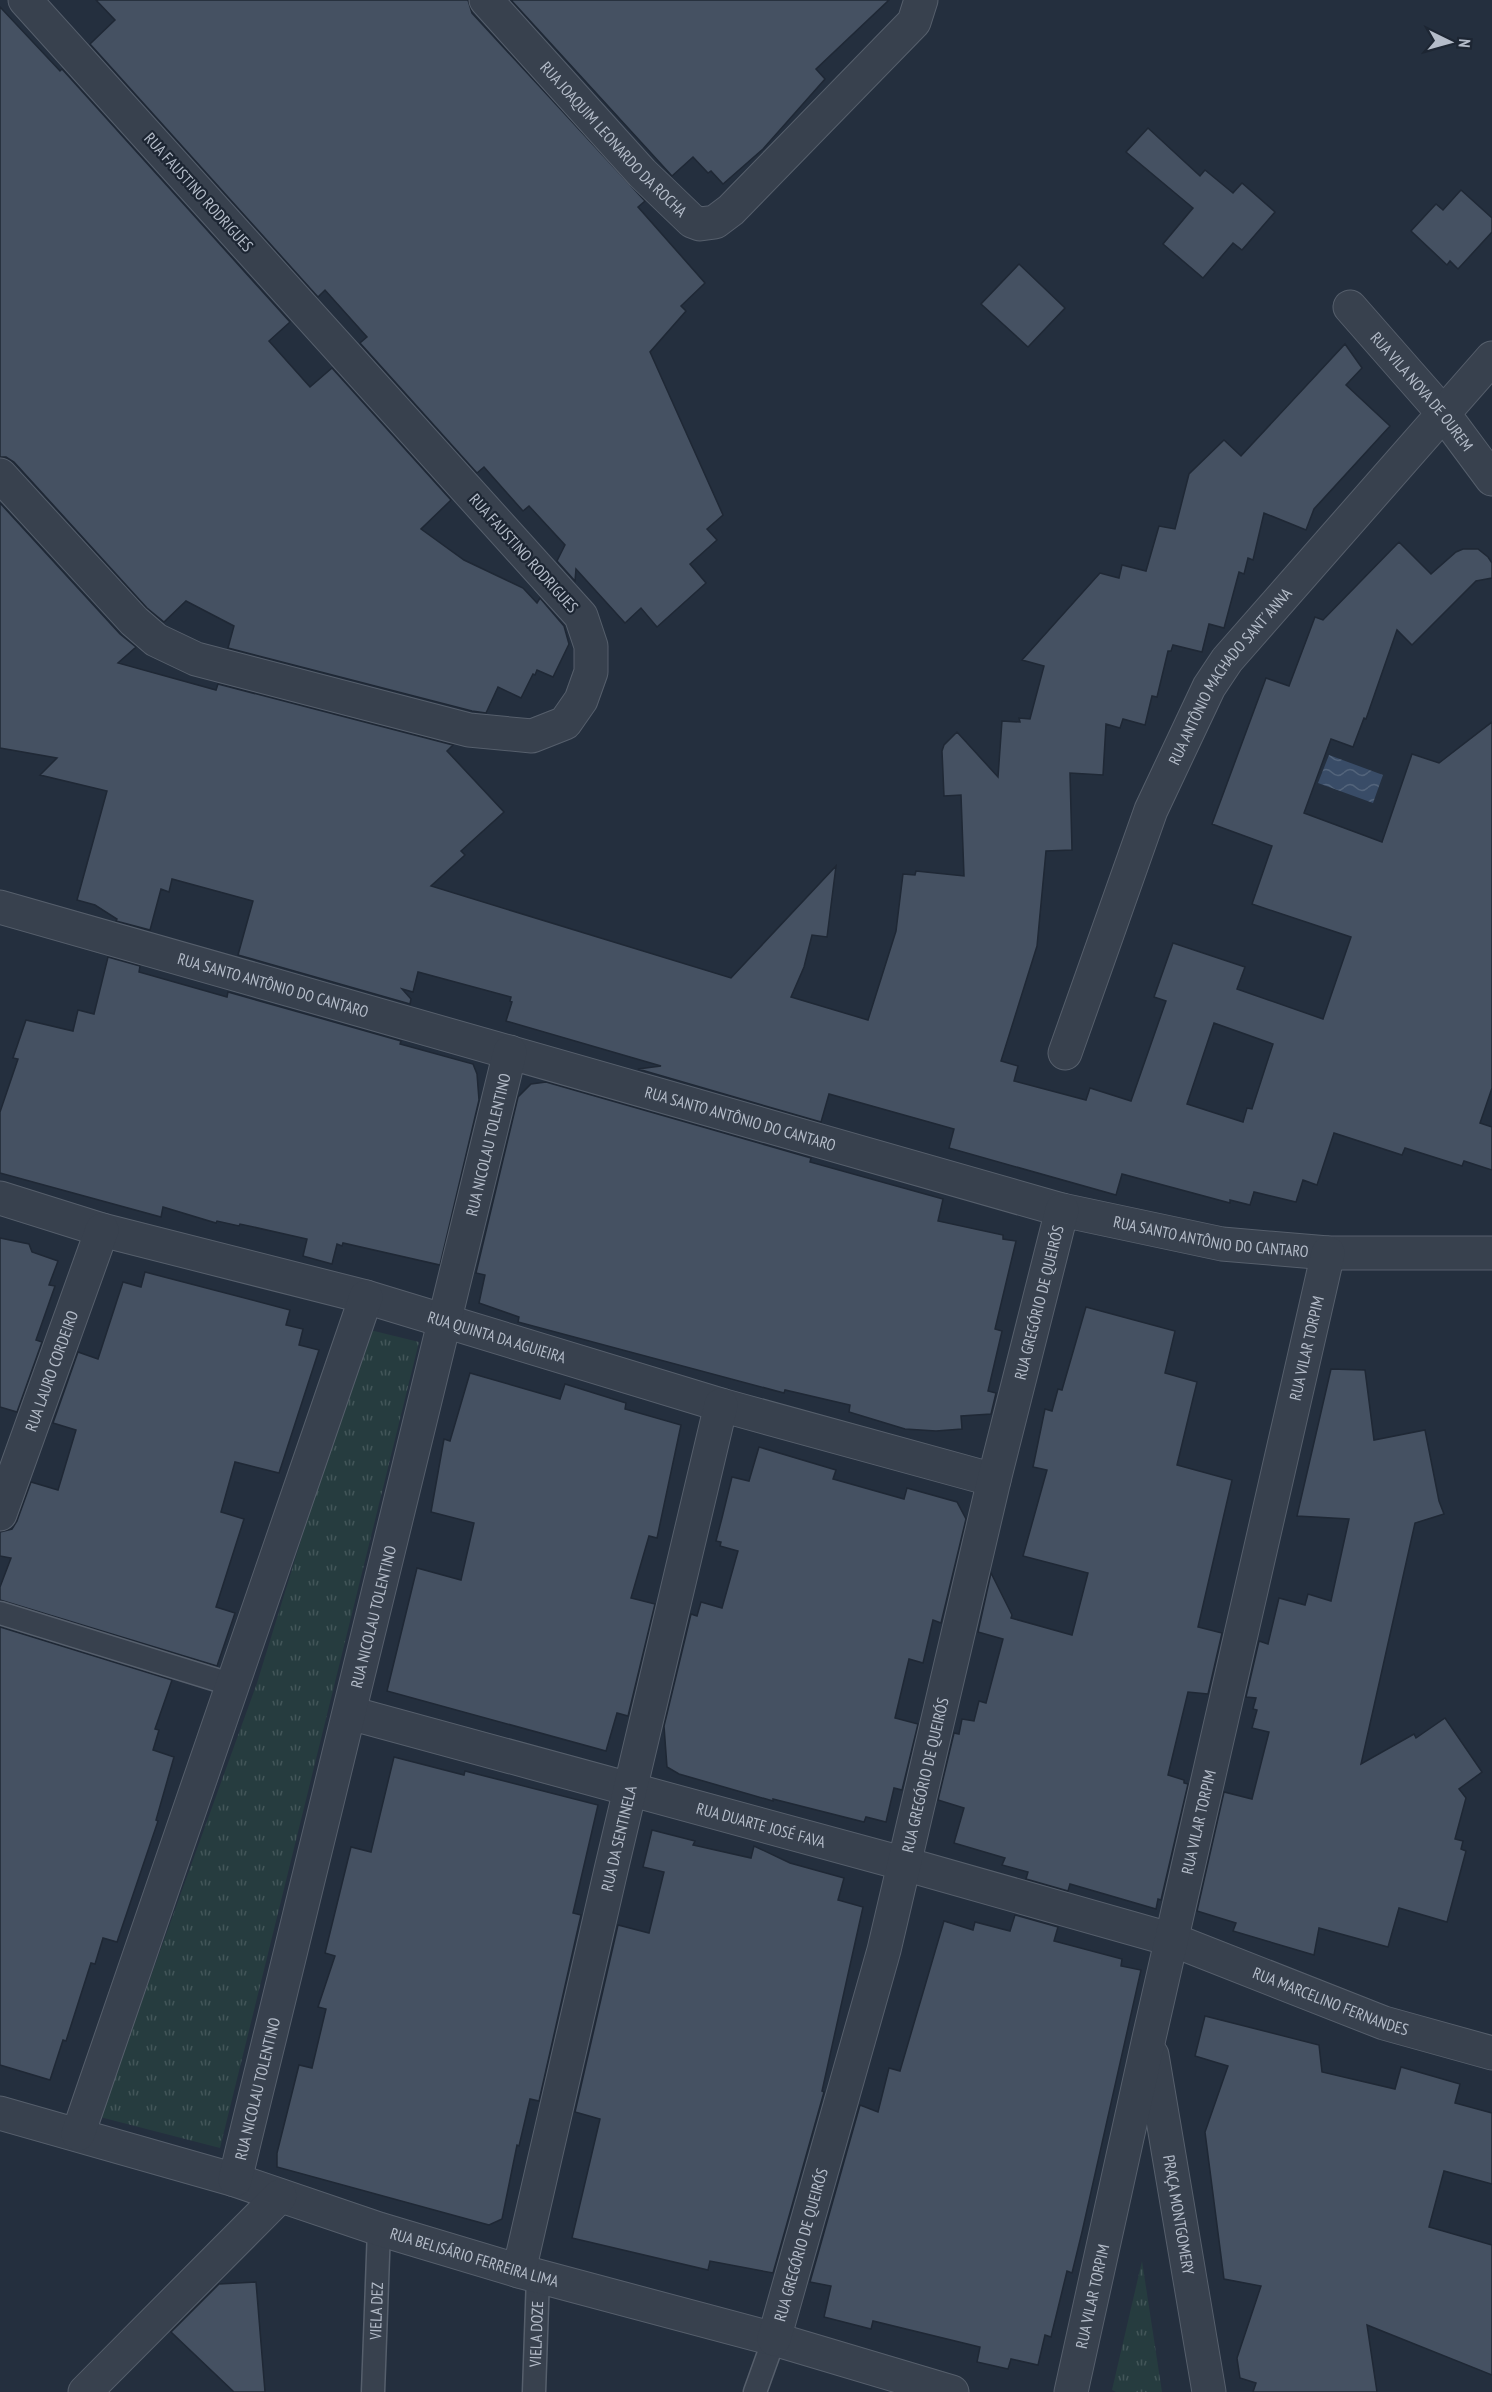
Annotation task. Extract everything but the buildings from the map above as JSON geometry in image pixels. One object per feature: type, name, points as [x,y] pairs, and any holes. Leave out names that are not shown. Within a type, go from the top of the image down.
[{"type":"street","name":"RUA FAUSTINO RODRIGUES","points":[[0,475],[134,621],[156,640],[196,659],[469,730],[532,736],[565,723],[581,700],[591,672],[591,645],[581,616],[25,0]]},
{"type":"street","name":"RUA JOAQUIM LEONARDO DA ROCHA","points":[[486,0],[642,173],[692,221],[708,224],[715,222],[731,210],[914,22],[921,0]]},
{"type":"street","name":"RUA VILA NOVA DE OUREM","points":[[1350,307],[1443,413],[1492,479]]},
{"type":"street","name":"RUA ANTÔNIO MACHADO SANT´ANNA","points":[[1065,1053],[1151,810],[1209,687],[1227,660],[1492,358]]},
{"type":"street","name":"RUA SANTO ANTÔNIO DO CANTARO","points":[[0,907],[1062,1210],[1222,1244],[1328,1253],[1492,1253]]},
{"type":"street","name":"RUA NICOLAU TOLENTINO","points":[[235,2180],[510,1052]]},
{"type":"street","name":"RUA QUINTA DA AGUIEIRA","points":[[0,1198],[102,1230],[366,1297],[721,1405],[994,1480]]},
{"type":"street","name":"RUA GREGÓRIO DE QUEIRÓS","points":[[774,2339],[884,1950],[994,1480],[1062,1210]]},
{"type":"street","name":"RUA LAURO CORDEIRO","points":[[0,1514],[102,1230]]},
{"type":"street","name":"RUA VILAR TORPIM","points":[[1071,2392],[1149,2038],[1328,1253]]},
{"type":"street","points":[[78,2134],[366,1297]]},
{"type":"street","name":"RUA DA SENTINELA","points":[[529,2274],[630,1790],[721,1405]]},
{"type":"street","name":"RUA DUARTE JOSÉ FAVA","points":[[350,1713],[905,1864],[1173,1940]]},
{"type":"street","name":"RUA MARCELINO FERNANDES","points":[[1173,1940],[1384,2023],[1492,2053]]},
{"type":"street","name":"PRAÇA MONTGOMERY","points":[[1149,2038],[1209,2392]]},
{"type":"street","name":"RUA BELISÁRIO FERREIRA LIMA","points":[[0,2113],[235,2180],[379,2229],[529,2274],[774,2339],[908,2386],[952,2392]]},
{"type":"street","points":[[85,2392],[280,2196]]},
{"type":"lane","points":[[0,1612],[233,1685]]},
{"type":"lane","name":"VIELA DEZ","points":[[373,2392],[379,2229]]},
{"type":"lane","name":"VIELA DOZE","points":[[529,2274],[534,2392]]},
{"type":"lane","points":[[755,2392],[774,2339]]},
{"type":"green space","points":[[366,1329],[419,1342],[220,2148],[100,2117],[257,1683]]},
{"type":"green space","points":[[1142,2261],[1162,2392],[1116,2392],[1112,2390]]},
{"type":"water","points":[[1329,755],[1383,775],[1373,803],[1318,783]]}]
